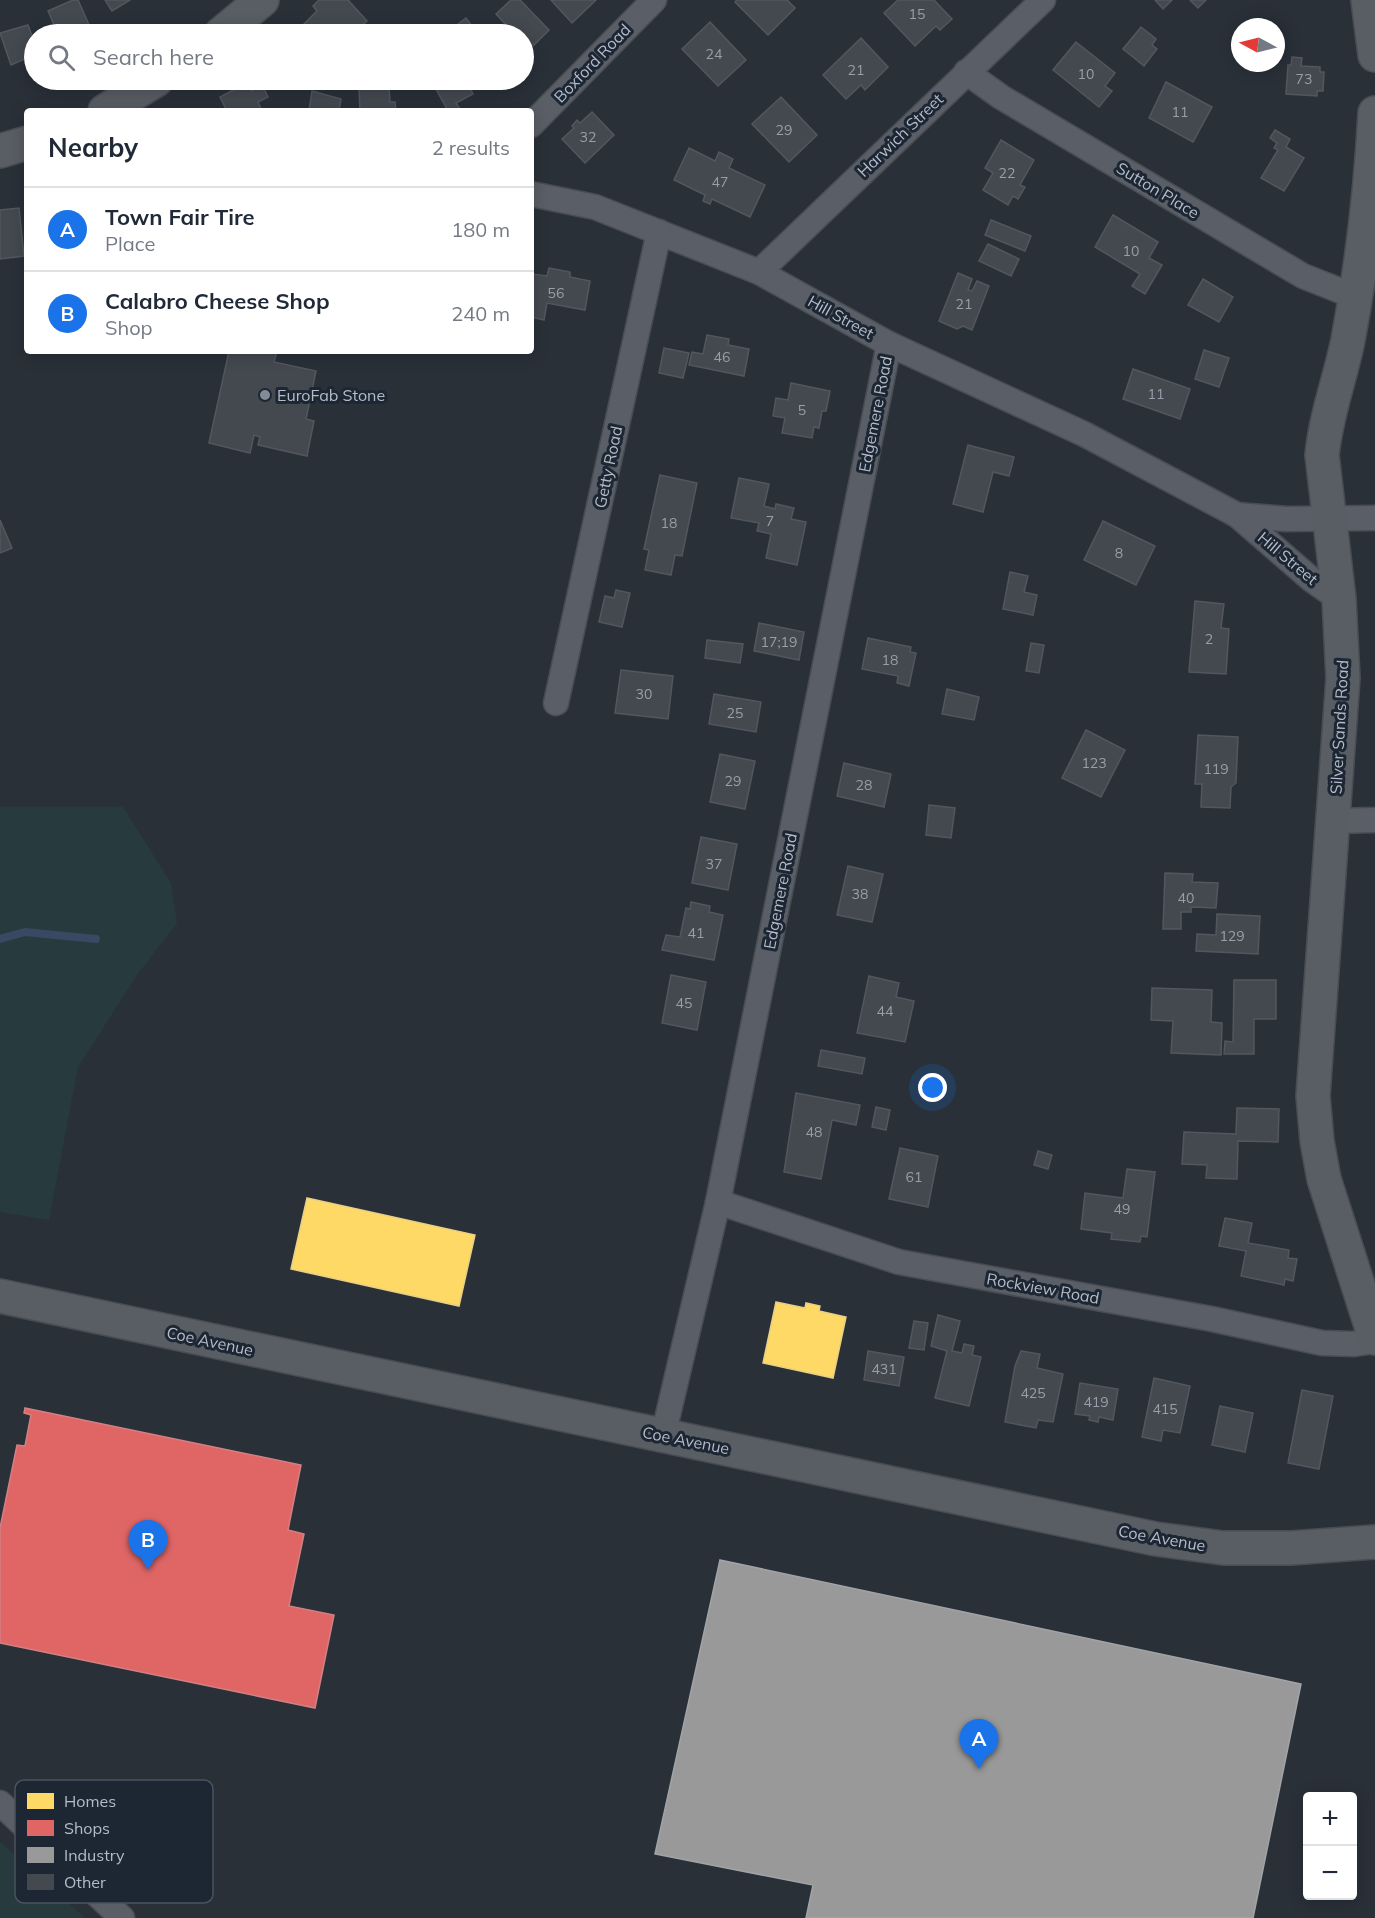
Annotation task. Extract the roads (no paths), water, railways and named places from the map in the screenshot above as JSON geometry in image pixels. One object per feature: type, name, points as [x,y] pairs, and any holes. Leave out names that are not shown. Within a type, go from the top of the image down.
[{"type":"main road","points":[[233,24],[262,0]]},
{"type":"main road","points":[[1368,0],[1375,55]]},
{"type":"main road","points":[[110,108],[140,90]]},
{"type":"main road","name":"Silver Sands Road","points":[[1375,113],[1374,157],[1356,297],[1345,356],[1324,432],[1322,455],[1339,599],[1343,678],[1313,1096],[1317,1141],[1324,1179],[1375,1339]]},
{"type":"main road","points":[[0,151],[24,144]]},
{"type":"main road","name":"Coe Avenue","points":[[0,1296],[1156,1539],[1223,1548],[1291,1548],[1375,1542]]},
{"type":"street","name":"Boxford Road","points":[[534,122],[654,0]]},
{"type":"street","name":"Harwich Street","points":[[759,272],[1043,0]]},
{"type":"street","name":"Sutton Place","points":[[966,72],[1001,97],[1303,276],[1356,297]]},
{"type":"street","name":"Hill Street","points":[[534,195],[595,207],[759,272],[889,344],[1084,434],[1237,515],[1312,580],[1339,599]]},
{"type":"street","name":"Getty Road","points":[[556,703],[659,232]]},
{"type":"street","name":"Edgemere Road","points":[[663,1436],[718,1202],[889,344]]},
{"type":"street","name":"Hill Street","points":[[1237,515],[1375,518]]},
{"type":"street","points":[[1334,821],[1375,820]]},
{"type":"street","name":"Rockview Road","points":[[718,1202],[899,1263],[1212,1319],[1322,1343],[1353,1344],[1375,1339]]},
{"type":"street","points":[[0,1803],[15,1817]]},
{"type":"street","points":[[106,1903],[122,1918]]},
{"type":"waterway","points":[[0,939],[25,932],[96,939]]},
{"type":"place","name":"EuroFab Stone","points":[[265,395]]},
{"type":"place","name":"Calabro Cheese Shop","points":[[148,1570]]},
{"type":"place","name":"Town Fair Tire","points":[[979,1769]]}]
